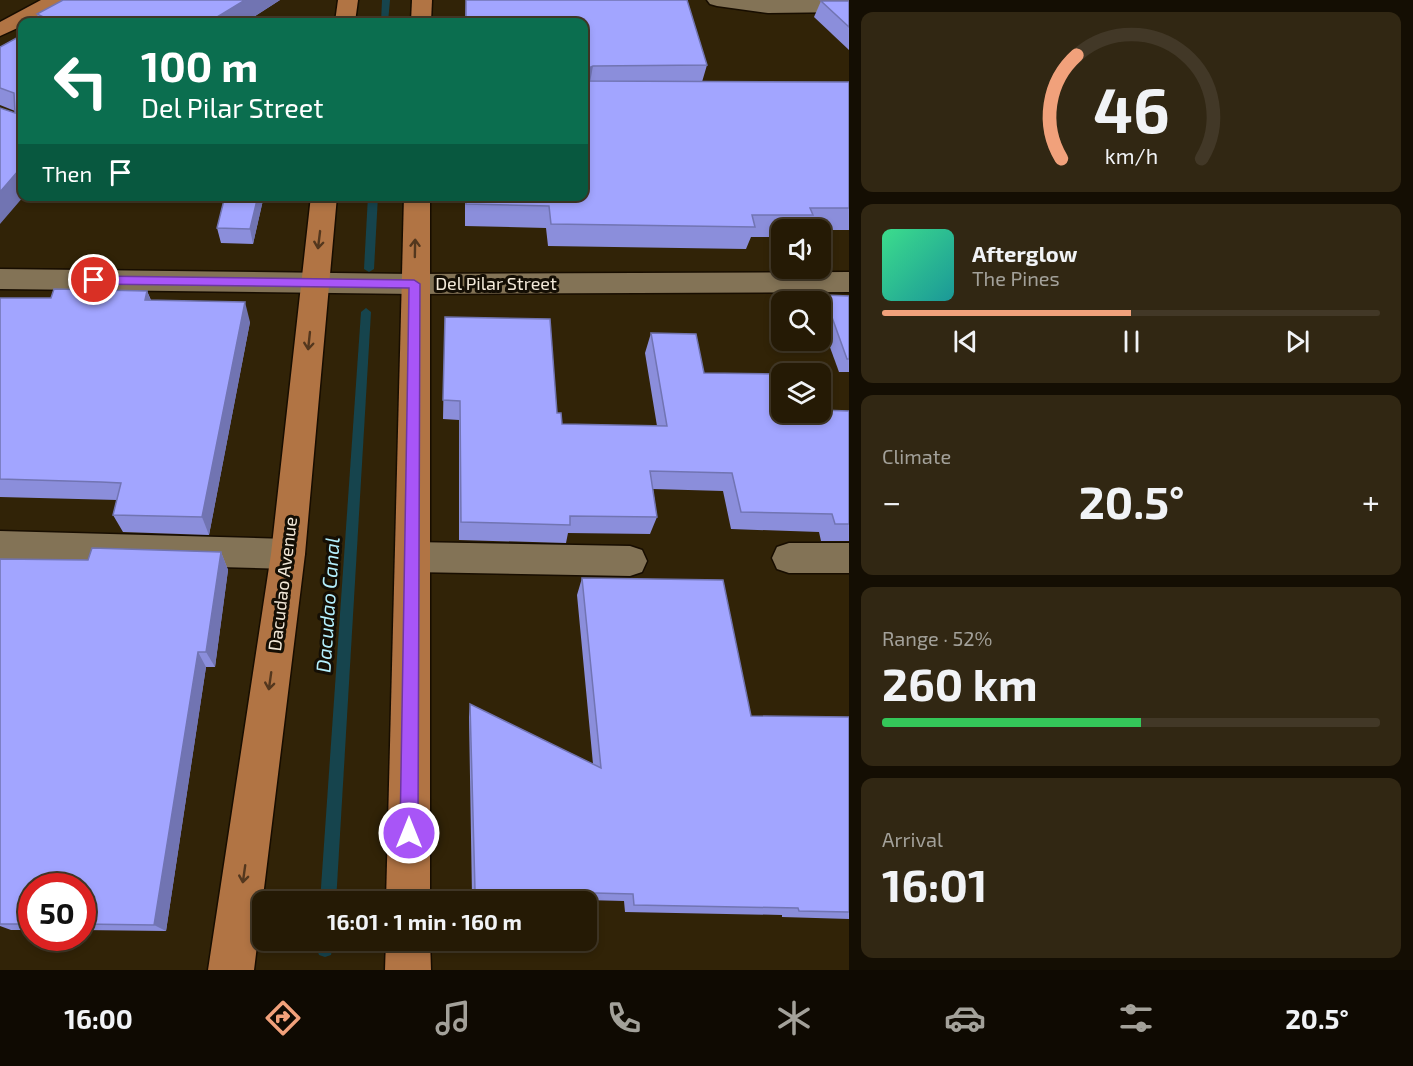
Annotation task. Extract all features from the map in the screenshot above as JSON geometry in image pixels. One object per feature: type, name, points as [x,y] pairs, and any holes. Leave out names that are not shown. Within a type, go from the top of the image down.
[{"type":"main road","points":[[0,16],[30,0]]},
{"type":"main road","points":[[22,18],[56,0]]},
{"type":"main road","points":[[346,18],[348,0]]},
{"type":"main road","points":[[421,18],[422,0]]},
{"type":"main road","points":[[0,30],[18,20]]},
{"type":"main road","name":"Dacudao Avenue","points":[[231,970],[288,554],[323,201]]},
{"type":"main road","points":[[408,891],[417,201]]},
{"type":"main road","points":[[408,951],[408,970]]},
{"type":"street","points":[[717,0],[768,7],[849,6]]},
{"type":"street","name":"Del Pilar Street","points":[[0,279],[414,284],[849,282]]},
{"type":"street","points":[[0,546],[288,554]]},
{"type":"street","points":[[412,557],[630,561]]},
{"type":"street","points":[[789,558],[849,558]]},
{"type":"building","points":[[63,0],[245,0],[216,18],[46,18],[37,14]]},
{"type":"building","points":[[466,0],[687,0],[707,65],[593,66],[588,68],[588,18],[466,18]]},
{"type":"building","points":[[821,1],[849,1],[849,27]]},
{"type":"building","points":[[18,37],[18,171],[0,192],[0,108],[15,113],[14,93],[0,88],[0,47]]},
{"type":"building","points":[[588,81],[849,82],[849,208],[810,208],[813,215],[752,215],[755,227],[551,224],[549,206],[466,204],[466,201],[588,201]]},
{"type":"building","points":[[224,201],[257,201],[250,229],[217,228]]},
{"type":"building","points":[[54,289],[147,291],[145,300],[245,302],[202,517],[113,515],[121,483],[0,479],[0,298],[51,298]]},
{"type":"building","points":[[831,295],[849,296],[849,359],[847,359],[831,314]]},
{"type":"building","points":[[445,317],[550,319],[557,413],[561,413],[562,424],[667,426],[651,333],[696,334],[704,373],[771,374],[771,423],[831,423],[831,410],[849,411],[849,524],[835,524],[832,514],[741,512],[732,473],[650,471],[657,517],[570,516],[570,525],[461,522],[460,401],[443,400]]},
{"type":"building","points":[[92,548],[221,552],[206,652],[198,652],[154,925],[96,924],[96,873],[18,873],[18,924],[0,924],[0,559],[88,560]]},
{"type":"building","points":[[582,578],[723,580],[751,716],[849,717],[849,912],[799,911],[798,908],[634,905],[633,894],[597,893],[597,891],[475,890],[470,704],[601,768]]},
{"type":"waterway","name":"Dacudao Canal","points":[[385,18],[386,0]]},
{"type":"waterway","name":"Dacudao Canal","points":[[369,269],[373,201]]},
{"type":"waterway","name":"Dacudao Canal","points":[[329,891],[366,312]]},
{"type":"route","points":[[94,280],[414,284],[409,833]]}]
